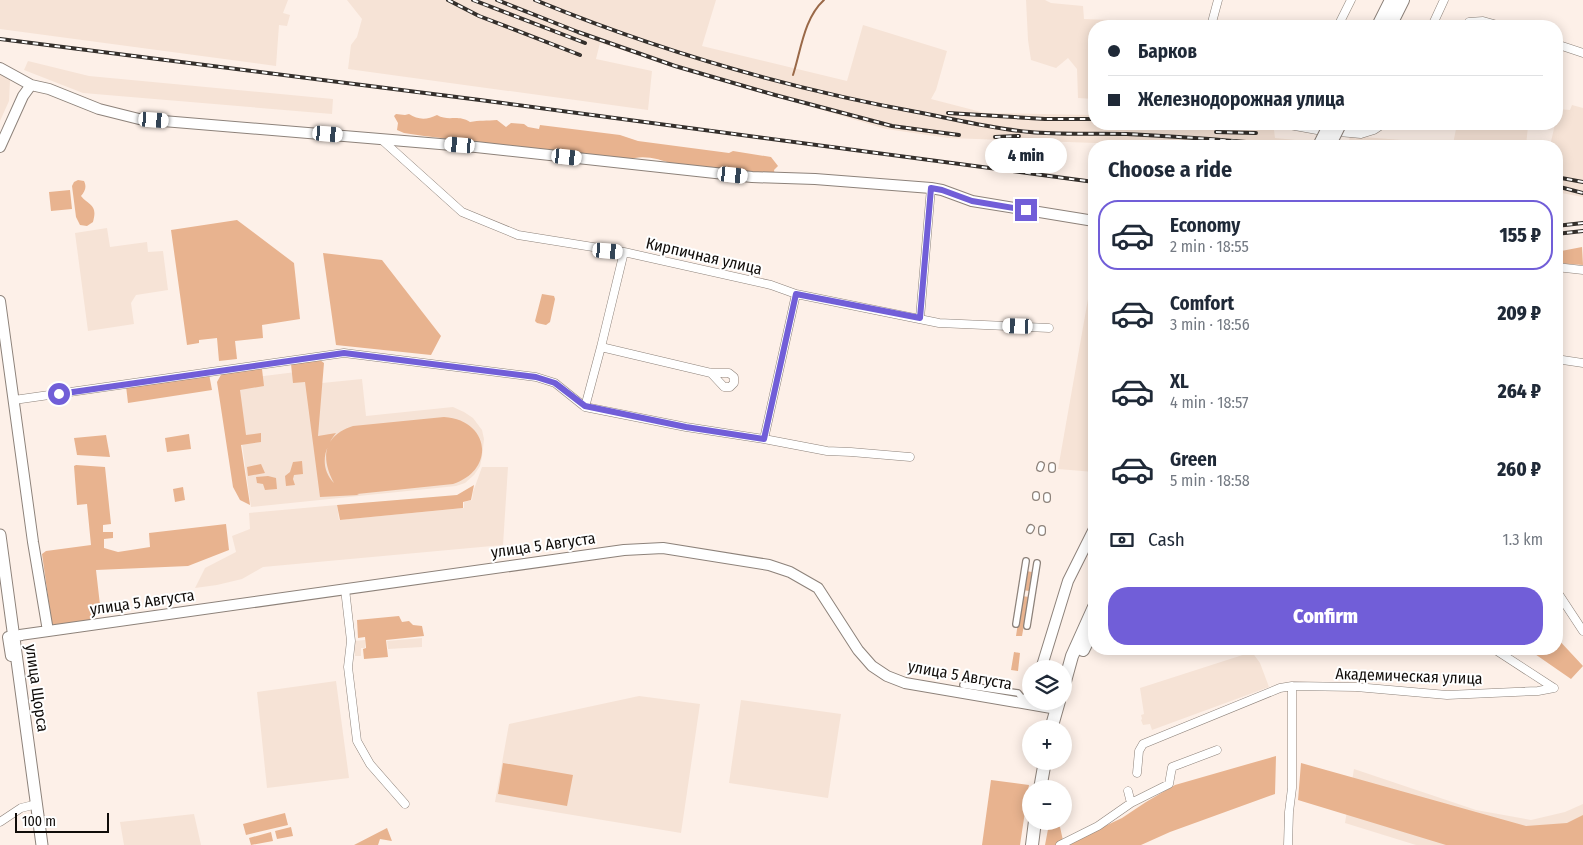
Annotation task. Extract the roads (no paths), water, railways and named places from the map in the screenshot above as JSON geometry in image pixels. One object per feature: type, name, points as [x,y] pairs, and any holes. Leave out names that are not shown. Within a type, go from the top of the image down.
[{"type":"main road","points":[[1381,20],[1391,0]]},
{"type":"main road","points":[[1393,20],[1403,0]]},
{"type":"main road","name":"улица Щорса","points":[[0,537],[16,638],[42,845]]},
{"type":"main road","points":[[1071,660],[1088,620]]},
{"type":"main road","points":[[16,638],[11,656],[24,753],[33,781]]},
{"type":"main road","points":[[1072,671],[1088,640]]},
{"type":"main road","points":[[1032,845],[1034,830]]},
{"type":"street","points":[[1213,20],[1218,0]]},
{"type":"street","points":[[1341,20],[1350,0]]},
{"type":"street","points":[[1435,20],[1444,0]]},
{"type":"street","points":[[1563,46],[1583,53]]},
{"type":"street","points":[[0,68],[31,84],[49,89],[99,109],[140,119],[476,147],[752,177],[815,179],[931,188],[972,201],[1088,220]]},
{"type":"street","points":[[0,147],[23,96],[31,84]]},
{"type":"street","points":[[1317,130],[1361,134],[1374,130]]},
{"type":"street","name":"Кирпичная улица","points":[[382,140],[462,212],[518,235],[608,251],[624,252],[771,285],[796,294],[939,323],[1049,328]]},
{"type":"street","points":[[920,318],[931,188]]},
{"type":"street","points":[[585,406],[624,252]]},
{"type":"street","points":[[1563,268],[1583,270]]},
{"type":"street","points":[[764,439],[796,294]]},
{"type":"street","points":[[0,301],[44,632]]},
{"type":"street","points":[[601,347],[711,372]]},
{"type":"street","points":[[14,400],[344,353],[536,377],[555,383],[585,406],[686,427],[827,451],[910,457]]},
{"type":"street","points":[[1563,360],[1583,363]]},
{"type":"street","points":[[1044,660],[1068,581],[1088,541]]},
{"type":"street","name":"улица 5 Августа","points":[[16,638],[44,632],[624,550],[663,548],[768,565],[790,572],[818,588],[858,650],[872,666],[887,676],[906,683],[1022,697]]},
{"type":"street","points":[[1016,624],[1026,561]]},
{"type":"street","points":[[1027,626],[1037,563]]},
{"type":"street","points":[[346,589],[351,640],[348,667],[357,741],[370,764],[404,804]]},
{"type":"street","points":[[1563,601],[1583,631]]},
{"type":"street","name":"Академическая улица","points":[[1136,773],[1139,750],[1143,744],[1280,688],[1292,686],[1356,687],[1447,695],[1554,688],[1503,655]]},
{"type":"street","points":[[963,685],[1004,689],[1022,696]]},
{"type":"street","points":[[1288,845],[1292,780],[1292,686]]},
{"type":"street","points":[[1060,845],[1098,826],[1131,803],[1169,784],[1172,767],[1217,750]]},
{"type":"street","points":[[1128,791],[1131,803]]},
{"type":"street","points":[[0,822],[21,808],[37,804]]},
{"type":"waterway","points":[[793,75],[808,25],[817,7],[824,0]]},
{"type":"railway","points":[[448,0],[479,16],[580,55]]},
{"type":"railway","points":[[473,0],[585,43]]},
{"type":"railway","points":[[497,0],[578,32],[675,66],[892,126],[959,135]]},
{"type":"railway","points":[[535,0],[629,36],[726,67],[823,92],[976,124],[1016,131],[1042,133],[1127,134],[1228,140]]},
{"type":"railway","points":[[0,39],[480,100],[1088,181]]},
{"type":"railway","points":[[948,113],[1045,119],[1088,119]]},
{"type":"railway","points":[[1216,132],[1256,133]]},
{"type":"railway","points":[[995,137],[1019,136]]},
{"type":"railway","points":[[1563,178],[1583,182]]},
{"type":"railway","points":[[1563,188],[1583,193]]},
{"type":"railway","points":[[1563,225],[1583,223]]},
{"type":"railway","points":[[1563,233],[1583,231]]}]
